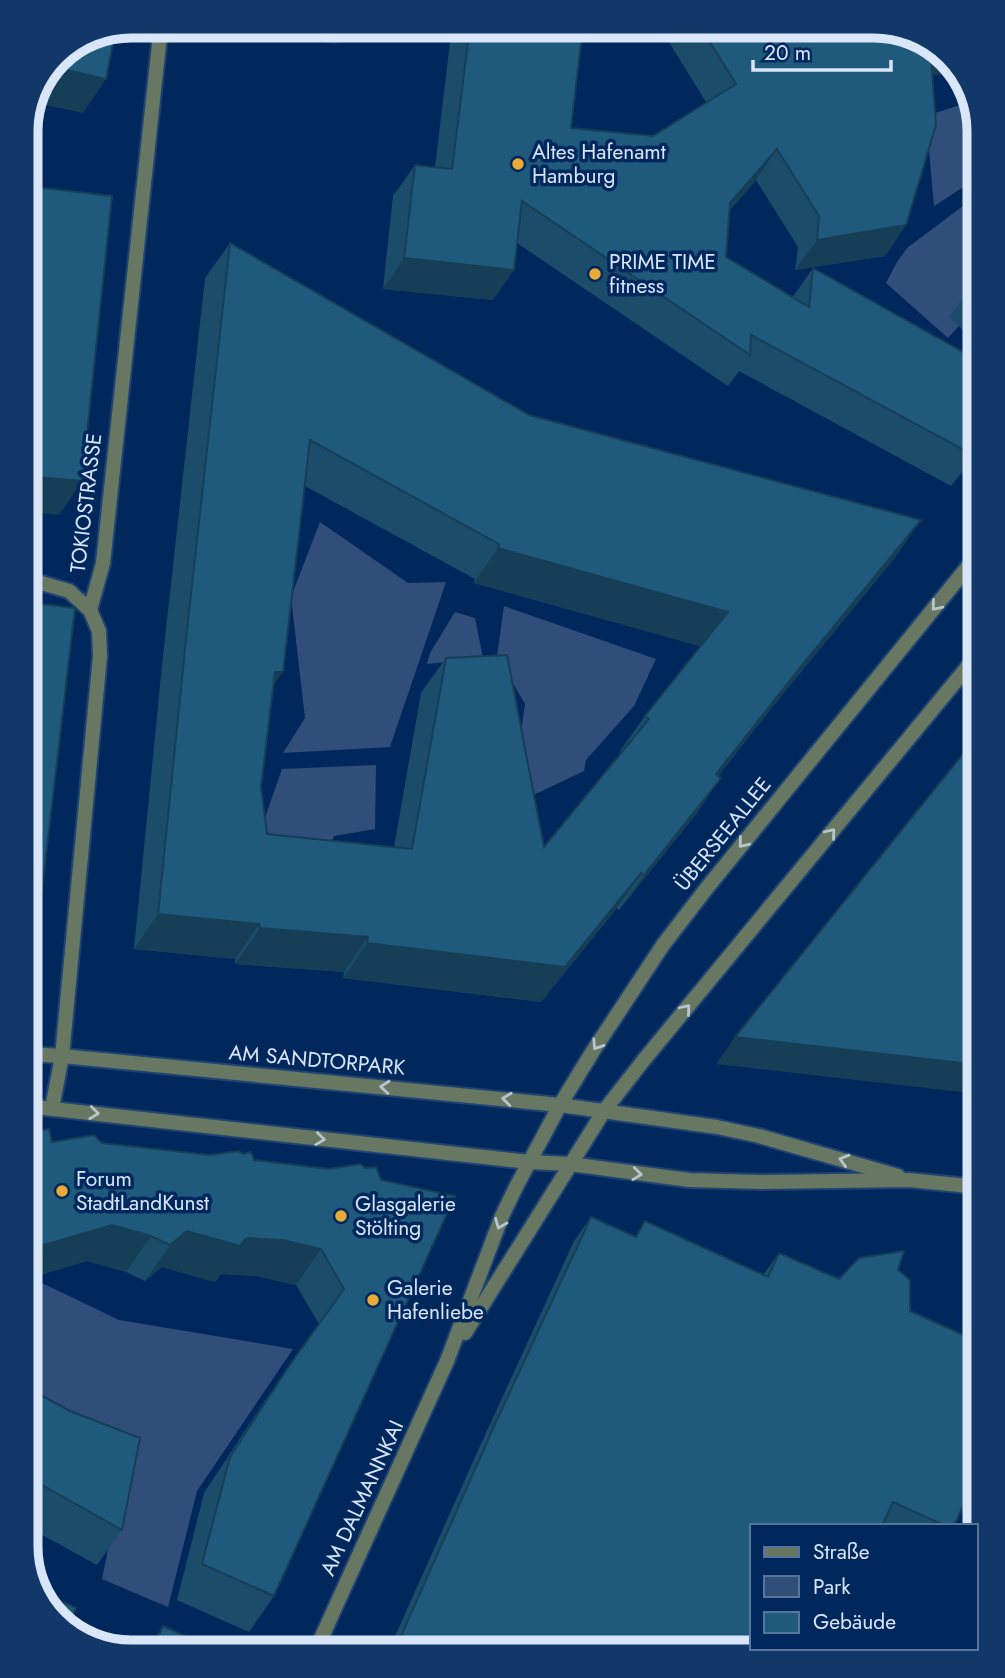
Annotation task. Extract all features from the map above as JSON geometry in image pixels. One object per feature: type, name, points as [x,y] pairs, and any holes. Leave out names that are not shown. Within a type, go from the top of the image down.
[{"type":"street","name":"TOKIOSTRASSE","points":[[90,610],[103,563],[160,38]]},
{"type":"street","name":"ÜBERSEEALLEE","points":[[529,1162],[593,1051],[663,945],[705,889],[967,568]]},
{"type":"street","points":[[39,582],[69,591],[90,610],[99,631],[100,656],[62,1056],[52,1108]]},
{"type":"street","points":[[570,1164],[604,1111],[643,1061],[967,668]]},
{"type":"street","name":"AM SANDTORPARK","points":[[39,1055],[561,1105],[717,1127],[909,1180]]},
{"type":"street","points":[[39,1107],[529,1162],[570,1164],[689,1180],[909,1180],[967,1186]]},
{"type":"street","name":"AM DALMANNKAI","points":[[321,1639],[447,1361],[502,1216],[529,1162]]},
{"type":"street","name":"AM DALMANNKAI","points":[[447,1361],[570,1164]]},
{"type":"green space","points":[[962,104],[966,119],[967,185],[934,206],[926,116]]},
{"type":"green space","points":[[967,203],[967,308],[959,326],[948,338],[886,283],[907,248]]},
{"type":"green space","points":[[320,522],[408,583],[446,582],[390,747],[283,753],[305,718],[291,597]]},
{"type":"green space","points":[[504,606],[656,659],[634,706],[586,760],[584,771],[525,799],[519,747],[525,704],[497,656]]},
{"type":"green space","points":[[455,612],[475,618],[483,658],[427,664],[430,653]]},
{"type":"green space","points":[[376,765],[375,829],[334,836],[324,857],[294,858],[262,826],[282,769]]},
{"type":"green space","points":[[42,1283],[119,1320],[293,1349],[197,1491],[168,1607],[102,1579],[125,1467],[39,1431],[39,1289]]},
{"type":"building","points":[[468,38],[582,39],[571,128],[653,136],[736,84],[708,39],[880,39],[904,43],[915,48],[931,59],[936,125],[906,225],[817,240],[819,216],[777,149],[730,203],[726,257],[809,307],[813,268],[967,354],[967,452],[751,335],[750,355],[522,201],[514,270],[404,258],[415,165],[452,169]]},
{"type":"building","points":[[114,40],[106,79],[63,69],[85,51]]},
{"type":"building","points":[[39,188],[112,196],[82,481],[39,477]]},
{"type":"building","points":[[230,243],[529,415],[921,520],[716,774],[721,778],[644,875],[641,873],[565,967],[367,943],[368,937],[260,928],[259,924],[158,914]],"holes":[[[310,440],[499,544],[498,548],[728,612],[645,716],[649,719],[544,847],[507,655],[446,658],[412,849],[267,834],[261,787],[275,672],[283,672]]]},
{"type":"building","points":[[39,604],[75,608],[39,915]]},
{"type":"building","points":[[967,749],[967,1064],[735,1037]]},
{"type":"building","points":[[49,1129],[52,1142],[94,1135],[102,1143],[210,1155],[251,1152],[254,1160],[329,1169],[360,1164],[366,1168],[376,1167],[381,1180],[455,1196],[274,1596],[202,1564],[230,1457],[287,1369],[344,1289],[321,1249],[282,1240],[246,1238],[240,1246],[187,1231],[170,1245],[151,1236],[112,1225],[44,1245],[39,1259],[39,1130]]},
{"type":"building","points":[[591,1217],[636,1237],[645,1221],[768,1277],[779,1253],[839,1279],[859,1258],[904,1251],[898,1270],[910,1280],[910,1311],[967,1337],[967,1497],[955,1524],[942,1524],[893,1502],[883,1524],[750,1524],[750,1640],[400,1639]]},
{"type":"building","points":[[39,1394],[70,1411],[140,1438],[122,1530],[39,1483]]},
{"type":"building","points":[[54,1598],[76,1608],[72,1617]]},
{"type":"building","points":[[163,1626],[192,1639],[157,1639]]},
{"type":"place","name":"Altes Hafenamt Hamburg","points":[[518,164]]},
{"type":"place","name":"PRIME TIME fitness","points":[[595,274]]},
{"type":"place","name":"Forum StadtLandKunst","points":[[62,1191]]},
{"type":"place","name":"Glasgalerie Stölting","points":[[341,1216]]},
{"type":"place","name":"Galerie Hafenliebe","points":[[373,1300]]}]
